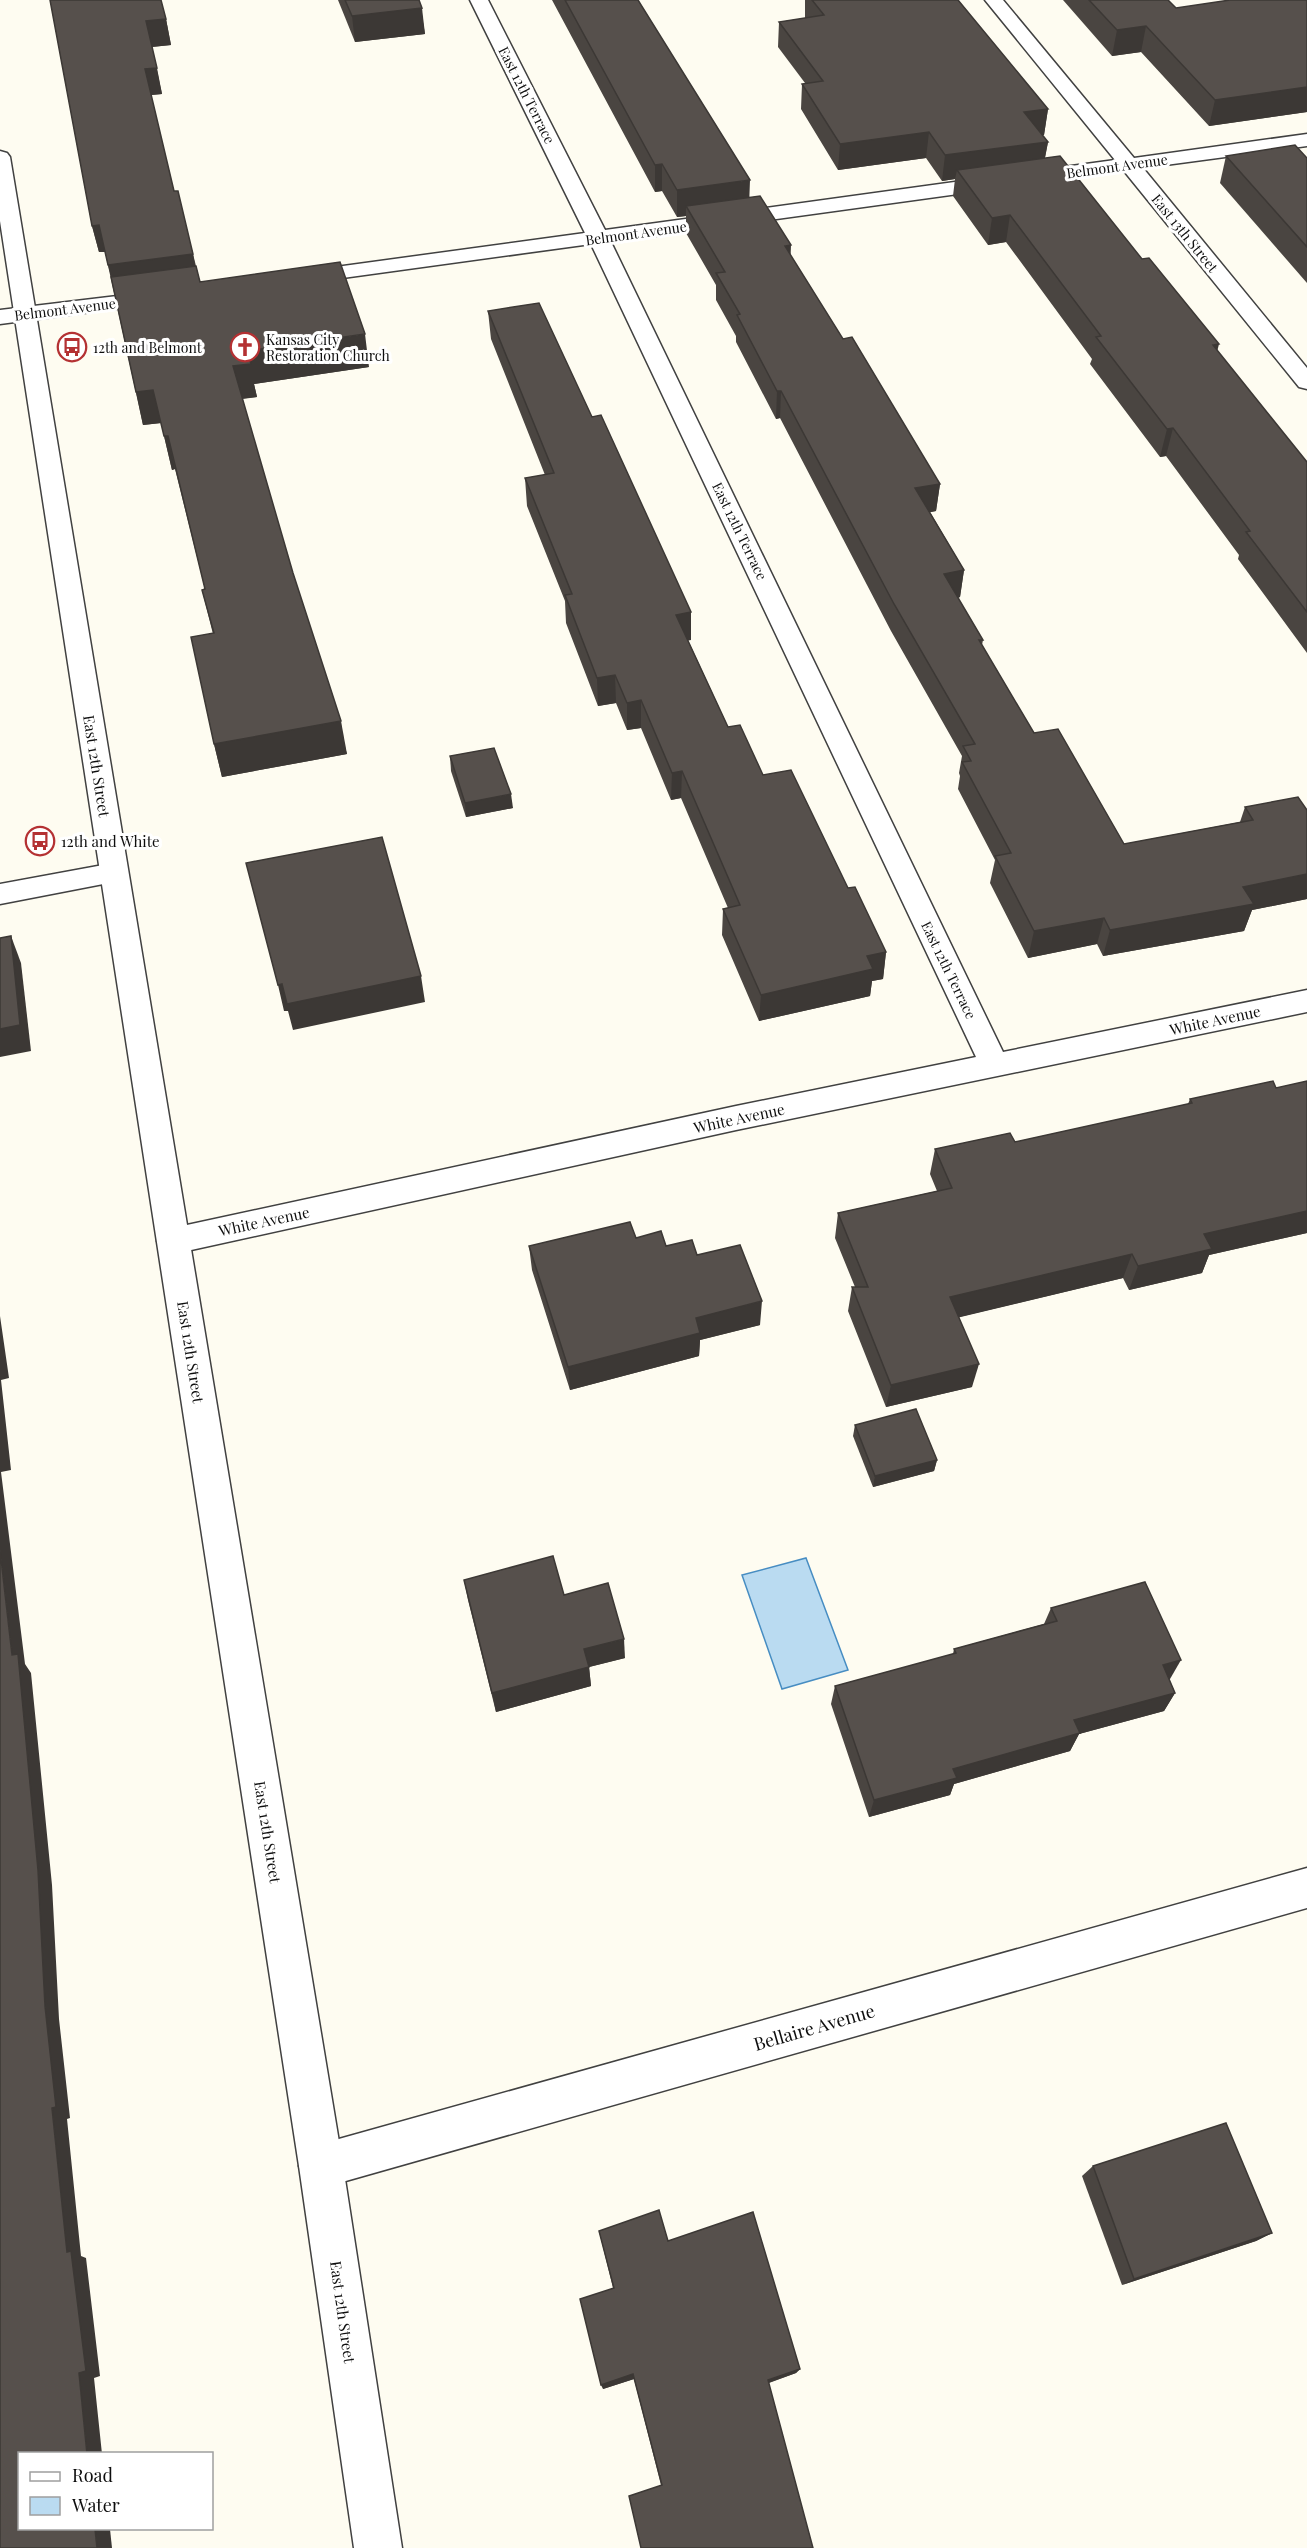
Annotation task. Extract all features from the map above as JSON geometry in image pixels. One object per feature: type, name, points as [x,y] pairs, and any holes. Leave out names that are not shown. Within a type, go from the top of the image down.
[{"type":"street","name":"East 12th Terrace","points":[[479,0],[599,238],[995,1065]]},
{"type":"street","name":"East 13th Street","points":[[994,0],[1307,382]]},
{"type":"street","name":"Belmont Avenue","points":[[282,280],[1307,140]]},
{"type":"street","name":"East 12th Street","points":[[0,157],[12,316],[114,873],[321,2166],[378,2548]]},
{"type":"street","name":"Belmont Avenue","points":[[12,316],[176,295]]},
{"type":"street","points":[[0,894],[114,873]]},
{"type":"street","name":"White Avenue","points":[[173,1241],[736,1118],[1307,1001]]},
{"type":"street","name":"Bellaire Avenue","points":[[321,2166],[1307,1888]]},
{"type":"water","points":[[806,1558],[848,1670],[782,1689],[742,1575]]},
{"type":"building","points":[[50,0],[161,0],[166,19],[146,21],[157,68],[145,69],[174,191],[178,191],[193,254],[108,265],[99,225],[92,226]]},
{"type":"building","points":[[345,0],[419,0],[422,8],[352,16]]},
{"type":"building","points":[[565,0],[638,0],[750,180],[677,190],[662,164],[655,165]]},
{"type":"building","points":[[812,0],[958,0],[1048,109],[1024,112],[1048,142],[945,155],[929,132],[840,144],[802,84],[823,81],[779,22],[824,15]]},
{"type":"building","points":[[1089,0],[1168,0],[1176,8],[1230,0],[1307,0],[1307,87],[1215,100],[1146,26],[1117,30]]},
{"type":"building","points":[[1295,145],[1307,158],[1307,247],[1226,156]]},
{"type":"building","points":[[1060,156],[1142,259],[1149,258],[1219,344],[1213,345],[1307,462],[1307,612],[1246,532],[1250,531],[1173,428],[1167,429],[1096,337],[1101,336],[1010,215],[992,218],[957,170]]},
{"type":"building","points":[[760,196],[791,245],[785,246],[843,339],[852,337],[940,484],[915,488],[964,570],[944,574],[983,640],[979,640],[1034,733],[1058,729],[1124,844],[1253,820],[1245,807],[1298,797],[1307,810],[1307,874],[1243,887],[1254,904],[1110,930],[1104,918],[1034,931],[995,856],[1011,853],[962,762],[971,761],[963,746],[975,744],[894,604],[781,391],[777,391],[737,315],[740,314],[716,273],[725,272],[686,206]]},
{"type":"building","points":[[340,262],[365,334],[247,351],[251,364],[233,366],[293,573],[341,721],[214,744],[191,637],[214,633],[202,590],[205,589],[168,436],[164,436],[153,390],[136,392],[111,277],[196,266],[200,282]]},
{"type":"building","points":[[539,303],[592,417],[601,415],[691,612],[676,615],[728,727],[740,725],[763,775],[791,770],[848,888],[855,887],[886,952],[867,956],[873,969],[761,995],[723,909],[740,905],[682,771],[672,773],[641,700],[627,703],[615,675],[597,678],[565,595],[572,594],[525,478],[554,473],[488,311]]},
{"type":"building","points":[[494,748],[511,794],[465,803],[450,756]]},
{"type":"building","points":[[382,837],[421,976],[287,1004],[282,984],[278,985],[246,863]]},
{"type":"building","points":[[11,936],[20,1025],[0,1029],[0,938]]},
{"type":"building","points":[[1273,1081],[1276,1088],[1307,1081],[1307,1211],[1204,1234],[1212,1249],[1138,1266],[1132,1254],[950,1297],[979,1364],[891,1385],[852,1287],[868,1287],[838,1213],[952,1188],[935,1149],[1010,1133],[1015,1142],[1192,1103],[1190,1099]]},
{"type":"building","points":[[630,1222],[636,1238],[661,1231],[666,1246],[692,1240],[697,1255],[740,1245],[762,1301],[696,1318],[700,1333],[568,1367],[529,1246]]},
{"type":"building","points":[[916,1409],[937,1460],[875,1476],[855,1425]]},
{"type":"building","points":[[0,1550],[12,1655],[18,1654],[38,1870],[45,2006],[56,2107],[52,2108],[67,2252],[71,2251],[86,2371],[79,2373],[87,2452],[18,2452],[18,2530],[95,2530],[97,2548],[0,2548]]},
{"type":"building","points":[[553,1556],[564,1595],[608,1583],[624,1639],[584,1649],[589,1667],[492,1693],[464,1580]]},
{"type":"building","points":[[1145,1582],[1181,1660],[1163,1665],[1175,1693],[1074,1720],[1080,1733],[953,1769],[957,1778],[874,1800],[835,1686],[956,1653],[954,1649],[1057,1621],[1051,1608]]},
{"type":"building","points":[[1226,2123],[1272,2233],[1134,2279],[1093,2166]]},
{"type":"building","points":[[659,2210],[668,2241],[753,2212],[800,2369],[768,2380],[813,2548],[641,2548],[629,2496],[662,2485],[633,2374],[601,2385],[580,2299],[614,2288],[599,2231]]},
{"type":"place","name":"12th and Belmont","points":[[72,347]]},
{"type":"place","name":"Kansas City Restoration Church","points":[[245,347]]},
{"type":"place","name":"12th and White","points":[[40,841]]}]
